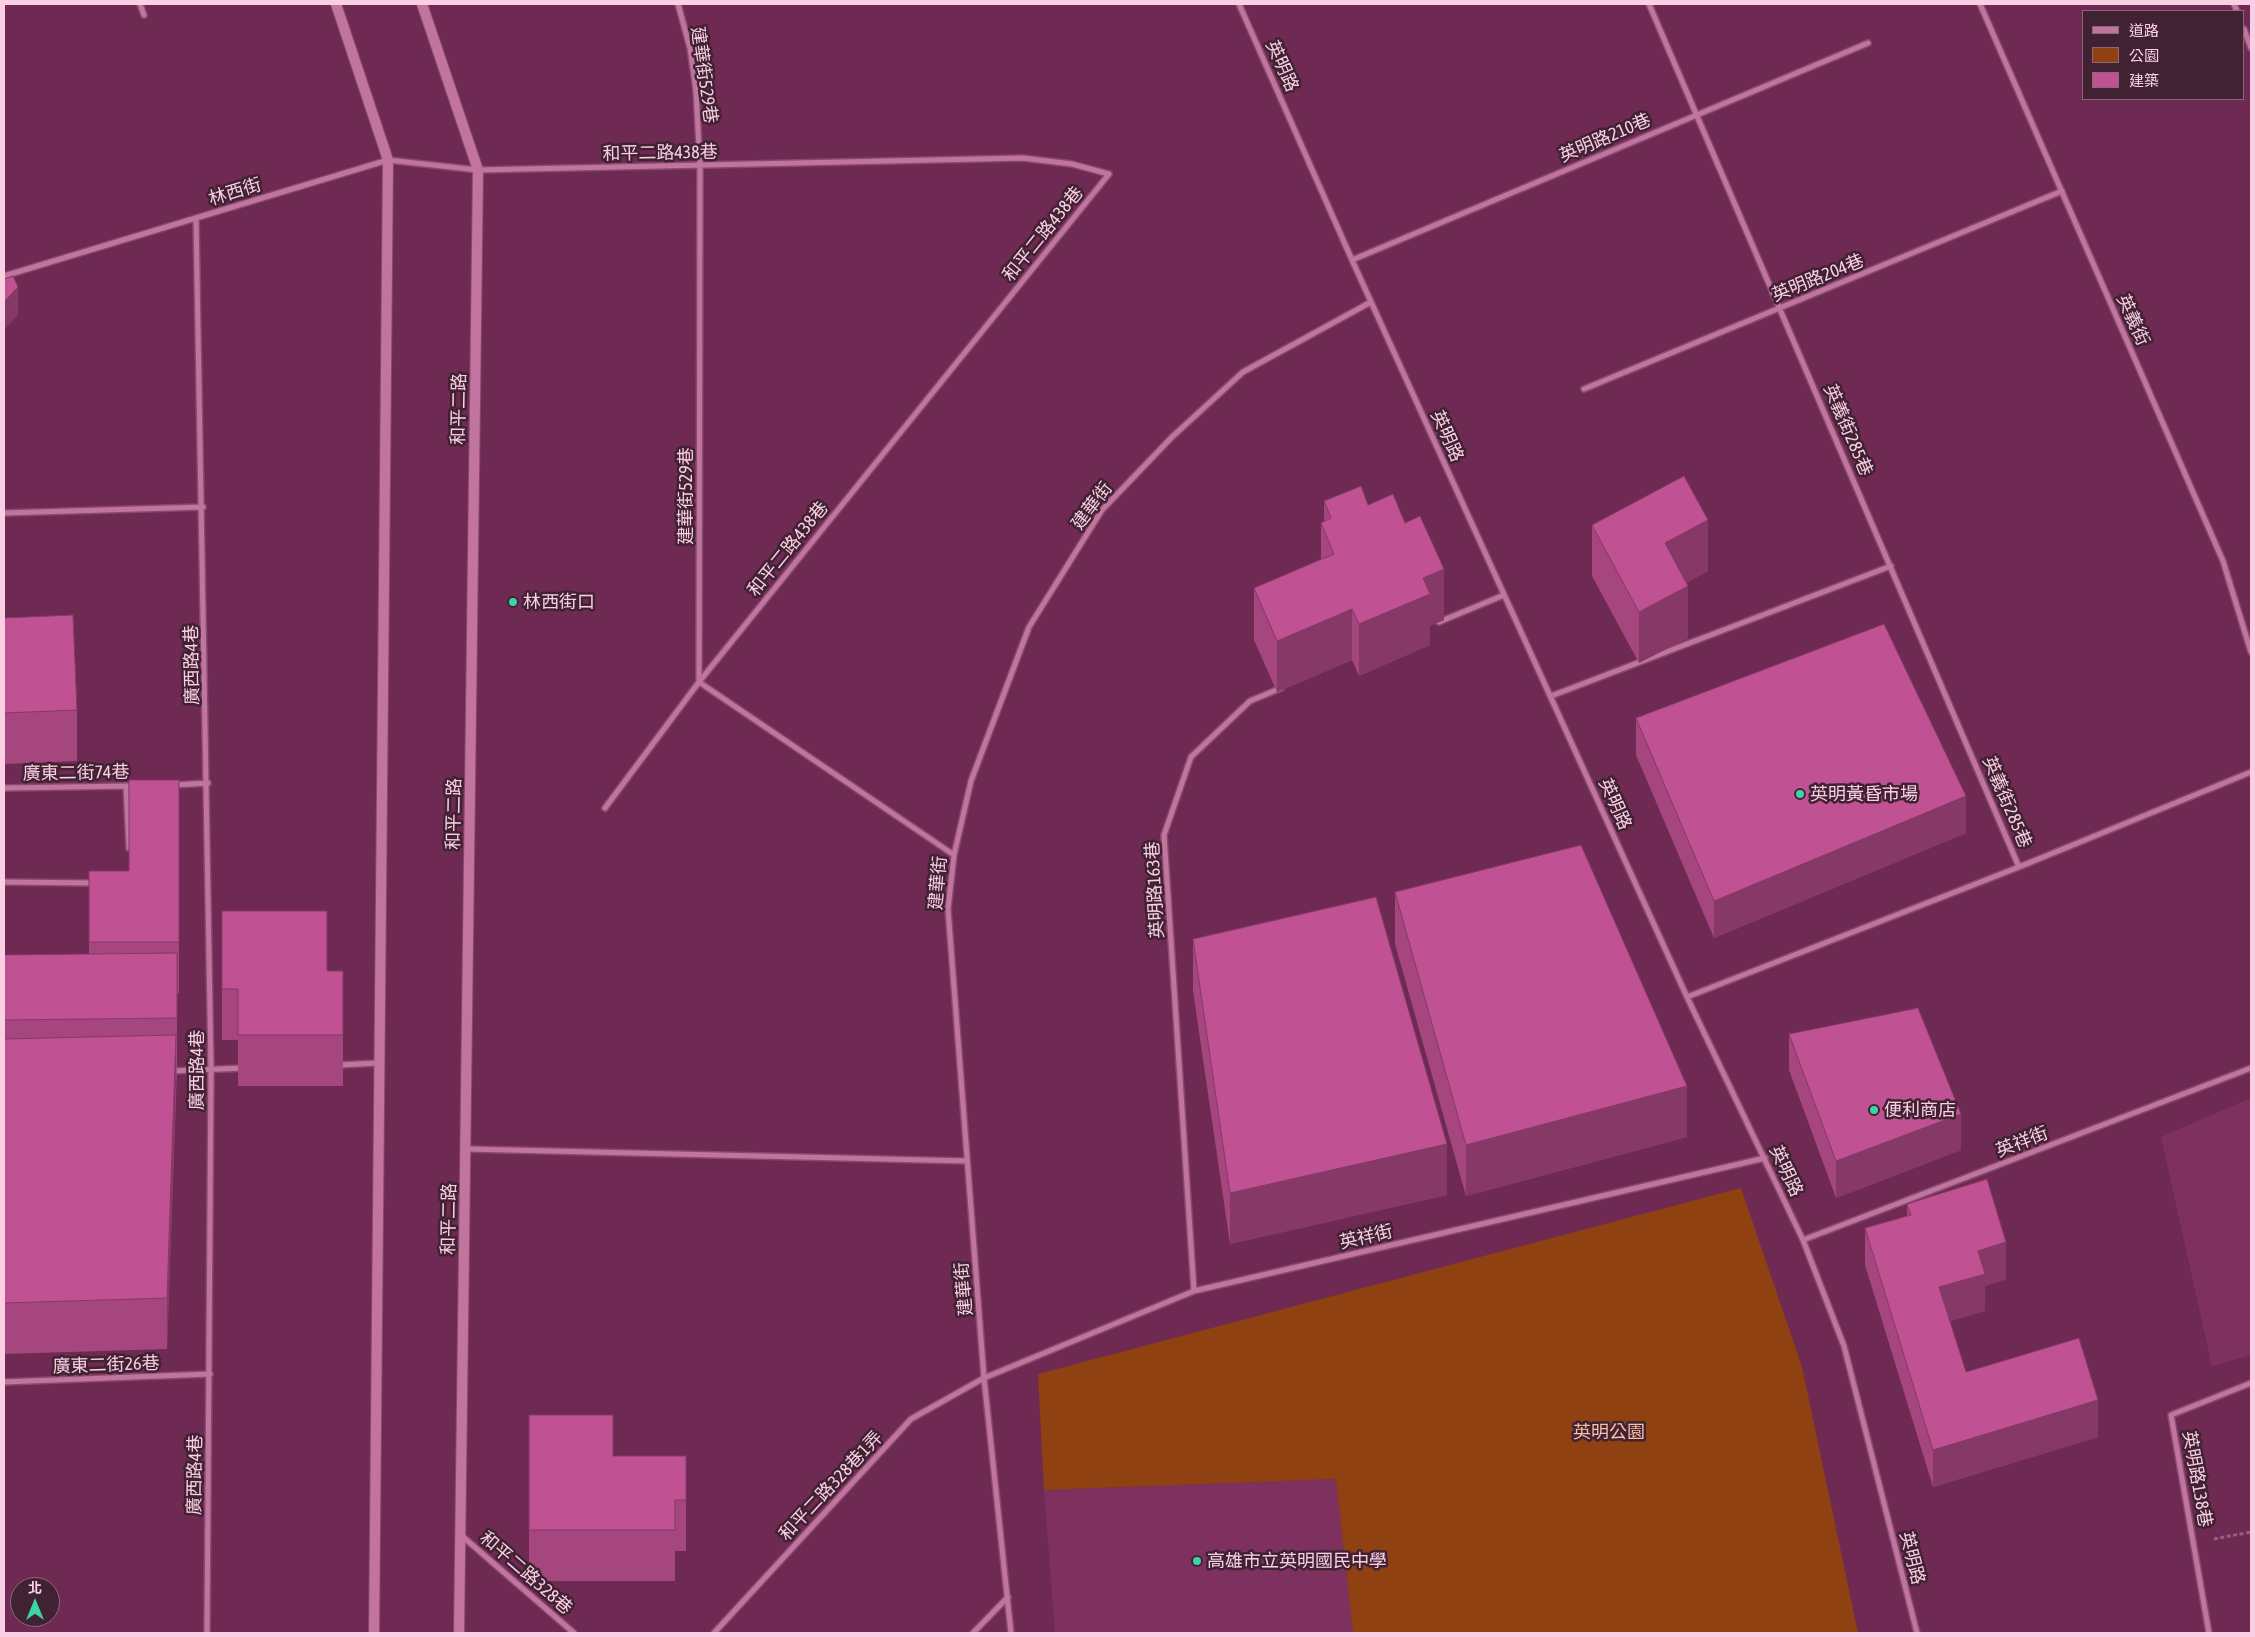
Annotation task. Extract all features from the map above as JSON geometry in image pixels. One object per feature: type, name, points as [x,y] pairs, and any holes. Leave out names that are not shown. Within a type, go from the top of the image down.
[{"type":"street","points":[[140,4],[144,15]]},
{"type":"street","points":[[336,4],[388,160],[374,1633]]},
{"type":"street","name":"和平二路","points":[[422,4],[478,170],[467,1149],[459,1633]]},
{"type":"street","name":"建華街529巷","points":[[678,4],[690,48],[696,91],[700,166],[699,682]]},
{"type":"street","name":"英明路","points":[[1239,4],[1352,260],[1687,997],[1803,1240],[1844,1346],[1917,1633]]},
{"type":"street","name":"英義街285巷","points":[[1649,4],[1892,566],[2019,867]]},
{"type":"street","name":"英義街","points":[[1980,4],[2223,561],[2251,652]]},
{"type":"street","points":[[2245,32],[2251,48]]},
{"type":"street","name":"英明路210巷","points":[[1352,260],[1868,43]]},
{"type":"street","name":"和平二路438巷","points":[[478,170],[1023,158],[1072,164],[1109,174],[699,682],[605,808]]},
{"type":"street","name":"林西街","points":[[4,276],[388,160],[478,170]]},
{"type":"street","name":"英明路204巷","points":[[1584,389],[2062,191]]},
{"type":"street","name":"廣西路4巷","points":[[196,218],[208,783],[211,1069],[210,1374],[206,1633]]},
{"type":"street","name":"建華街","points":[[1011,1633],[984,1378],[948,910],[954,855],[971,781],[1029,627],[1102,510],[1172,437],[1243,372],[1371,302]]},
{"type":"street","points":[[4,513],[203,507]]},
{"type":"street","points":[[1551,696],[1892,566]]},
{"type":"street","points":[[1431,625],[1504,594]]},
{"type":"street","points":[[699,682],[954,855]]},
{"type":"street","name":"英明路163巷","points":[[1194,1291],[1164,835],[1191,757],[1250,701],[1286,686]]},
{"type":"street","name":"英義街285巷","points":[[1687,997],[2019,867],[2251,772]]},
{"type":"street","points":[[172,785],[208,783]]},
{"type":"street","points":[[126,786],[129,854]]},
{"type":"street","name":"廣東二街74巷","points":[[4,788],[136,786]]},
{"type":"street","points":[[4,882],[101,883]]},
{"type":"street","points":[[330,1065],[380,1063]]},
{"type":"street","points":[[162,1071],[251,1068]]},
{"type":"street","name":"英祥街","points":[[1803,1240],[2251,1068]]},
{"type":"street","points":[[467,1149],[967,1161]]},
{"type":"street","name":"英祥街","points":[[984,1378],[1194,1291],[1765,1158]]},
{"type":"street","name":"廣東二街26巷","points":[[4,1382],[210,1374]]},
{"type":"street","name":"和平二路328巷1弄","points":[[714,1633],[911,1419],[984,1378]]},
{"type":"street","name":"英明路138巷","points":[[2209,1633],[2171,1415],[2251,1383]]},
{"type":"street","name":"和平二路328巷","points":[[460,1534],[574,1633]]},
{"type":"street","points":[[973,1633],[1008,1597]]},
{"type":"path","points":[[2194,1542],[2251,1532]]},
{"type":"shaded area","points":[[2251,1098],[2251,1355],[2212,1366],[2161,1137]]},
{"type":"shaded area","name":"高雄市立英明國民中學","points":[[1336,1479],[1353,1633],[1055,1633],[1044,1490]]},
{"type":"green space","name":"英明公園","points":[[1741,1188],[1802,1367],[1858,1633],[1353,1633],[1336,1479],[1044,1490],[1038,1374]]},
{"type":"building","points":[[13,276],[18,287],[4,302],[4,279]]},
{"type":"building","points":[[1684,476],[1708,520],[1665,543],[1688,586],[1639,612],[1592,525]]},
{"type":"building","points":[[1361,486],[1368,505],[1393,494],[1405,523],[1420,516],[1444,569],[1423,578],[1430,594],[1359,624],[1352,609],[1277,641],[1254,588],[1334,554],[1321,523],[1331,518],[1324,501]]},
{"type":"building","points":[[73,615],[77,710],[4,713],[4,618]]},
{"type":"building","name":"英明黃昏市場","points":[[1884,624],[1966,796],[1714,901],[1636,718]]},
{"type":"building","points":[[129,780],[179,780],[179,942],[89,942],[89,871],[129,871]]},
{"type":"building","points":[[1581,845],[1687,1086],[1466,1145],[1395,892]]},
{"type":"building","points":[[1376,897],[1447,1144],[1230,1193],[1193,939]]},
{"type":"building","points":[[222,911],[327,911],[327,971],[343,971],[343,1035],[238,1035],[238,989],[222,989]]},
{"type":"building","points":[[177,953],[177,1018],[4,1020],[4,955]]},
{"type":"building","name":"便利商店","points":[[1918,1008],[1961,1114],[1836,1161],[1789,1034]]},
{"type":"building","points":[[176,1035],[167,1298],[4,1303],[4,1039]]},
{"type":"building","points":[[1987,1179],[2006,1242],[1978,1251],[1985,1274],[1939,1287],[1966,1372],[2079,1338],[2098,1400],[1933,1450],[1865,1228],[1911,1215],[1907,1204]]},
{"type":"building","points":[[529,1415],[613,1415],[613,1456],[686,1456],[686,1500],[675,1500],[675,1530],[529,1530]]},
{"type":"place","name":"林西街口","points":[[513,602]]},
{"type":"place","name":"英明黃昏市場","points":[[1800,794]]},
{"type":"place","name":"便利商店","points":[[1874,1110]]},
{"type":"place","name":"高雄市立英明國民中學","points":[[1197,1561]]}]
